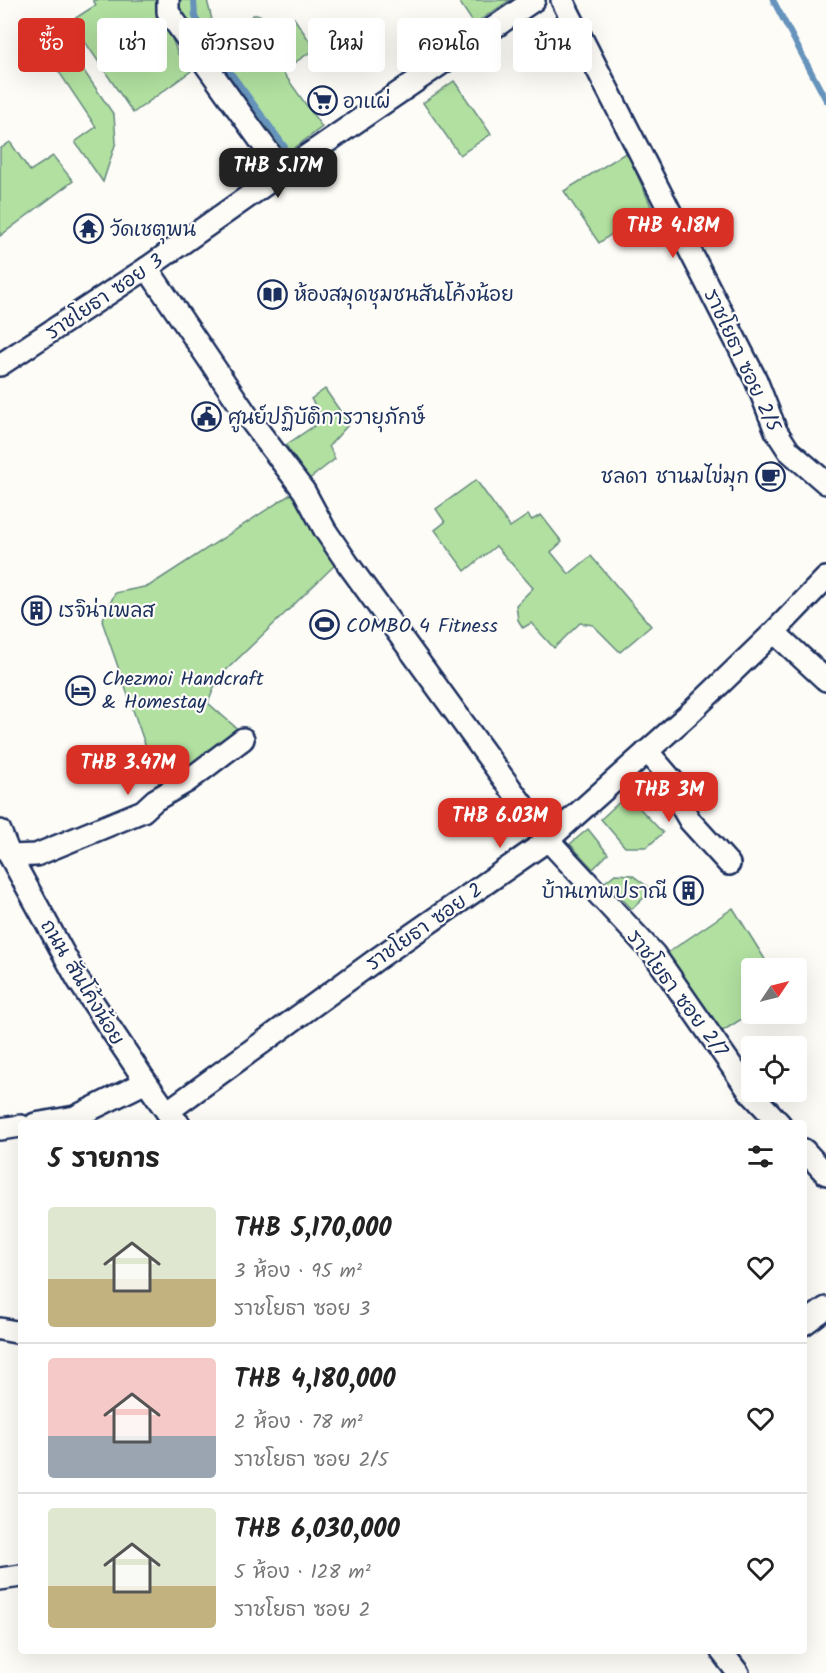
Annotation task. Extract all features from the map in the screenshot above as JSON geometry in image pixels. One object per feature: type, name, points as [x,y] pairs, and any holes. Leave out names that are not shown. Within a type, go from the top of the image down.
[{"type":"street","points":[[168,0],[168,12],[283,172]]},
{"type":"street","name":"ราชโยธา ซอย 3","points":[[0,364],[147,268],[534,0]]},
{"type":"street","name":"ราชโยธา ซอย 2/5","points":[[562,0],[756,380],[776,431],[789,451],[826,483]]},
{"type":"street","name":"ราชโยธา ซอย 2/7","points":[[147,268],[248,417],[304,490],[319,520],[342,555],[548,840],[654,954],[749,1091],[776,1120]]},
{"type":"street","name":"ราชโยธา ซอย 2","points":[[173,1118],[377,959],[548,840],[690,713],[826,578]]},
{"type":"street","points":[[774,632],[826,680]]},
{"type":"street","points":[[10,856],[36,855],[143,811],[155,800],[186,782],[243,739]]},
{"type":"street","points":[[647,751],[677,786],[682,809],[690,821],[729,864]]},
{"type":"street","name":"ถนน สันโค้งน้อย","points":[[0,831],[10,856],[78,980],[146,1082],[173,1118]]},
{"type":"street","points":[[58,1120],[75,1117],[146,1082]]},
{"type":"street","points":[[0,1129],[18,1126]]},
{"type":"street","points":[[807,1153],[826,1174]]},
{"type":"street","points":[[807,1322],[826,1308]]},
{"type":"street","points":[[0,1329],[18,1332]]},
{"type":"street","points":[[0,1579],[18,1576]]},
{"type":"street","points":[[724,1654],[738,1673]]},
{"type":"green space","points":[[93,0],[157,0],[164,18],[97,18],[97,60],[85,42],[85,18],[76,18],[96,5]]},
{"type":"green space","points":[[177,0],[207,0],[212,18],[181,18]]},
{"type":"green space","points":[[458,0],[510,0],[483,18],[470,18]]},
{"type":"green space","points":[[253,15],[260,15],[262,18],[251,18]]},
{"type":"green space","points":[[296,21],[308,39],[308,54],[296,62]]},
{"type":"green space","points":[[167,26],[179,55],[179,72],[190,72],[133,113],[105,72],[167,72]]},
{"type":"green space","points":[[59,72],[85,72],[114,115],[116,142],[103,182],[75,142],[96,127]]},
{"type":"green space","points":[[217,72],[283,72],[322,127],[280,159]]},
{"type":"green space","points":[[454,81],[491,134],[460,155],[423,103]]},
{"type":"green space","points":[[10,142],[30,171],[53,156],[73,181],[0,236],[0,149]]},
{"type":"green space","points":[[627,152],[651,206],[599,243],[564,191]]},
{"type":"green space","points":[[325,389],[349,424],[329,446],[335,459],[308,480],[286,445],[324,419],[311,399]]},
{"type":"green space","points":[[476,480],[510,527],[528,515],[532,520],[541,515],[562,542],[551,552],[569,574],[591,556],[651,626],[620,652],[593,625],[580,623],[554,648],[531,623],[523,628],[518,620],[516,605],[533,588],[496,546],[465,571],[435,530],[445,522],[436,509]]},
{"type":"green space","points":[[294,492],[338,562],[218,678],[208,703],[242,733],[161,790],[102,621],[115,593],[149,586]]},
{"type":"green space","points":[[627,795],[663,833],[647,847],[625,847],[601,819]]},
{"type":"green space","points":[[588,829],[608,854],[593,869],[570,844]]},
{"type":"green space","points":[[615,874],[632,875],[652,890],[632,909],[605,882]]},
{"type":"green space","points":[[733,908],[764,958],[741,958],[741,1019],[718,1034],[666,954]]},
{"type":"waterway","points":[[194,0],[195,17],[223,62],[285,147]]},
{"type":"waterway","points":[[773,0],[826,100]]},
{"type":"place","name":"อาแผ่","points":[[322,101]]},
{"type":"place","name":"วัดเชตุพน","points":[[89,229]]},
{"type":"place","name":"ห้องสมุดชุมชนสันโค้งน้อย","points":[[273,294]]},
{"type":"place","name":"ศูนย์ปฏิบัติการวายุภักษ์","points":[[207,417]]},
{"type":"place","name":"ชลดา ชานมไข่มุก","points":[[770,476]]},
{"type":"place","name":"เรจิน่าเพลส","points":[[37,610]]},
{"type":"place","name":"COMBO 4 Fitness","points":[[325,625]]},
{"type":"place","name":"Chezmoi Handcraft & Homestay","points":[[81,690]]},
{"type":"place","name":"บ้านเทพปราณี","points":[[688,891]]}]
